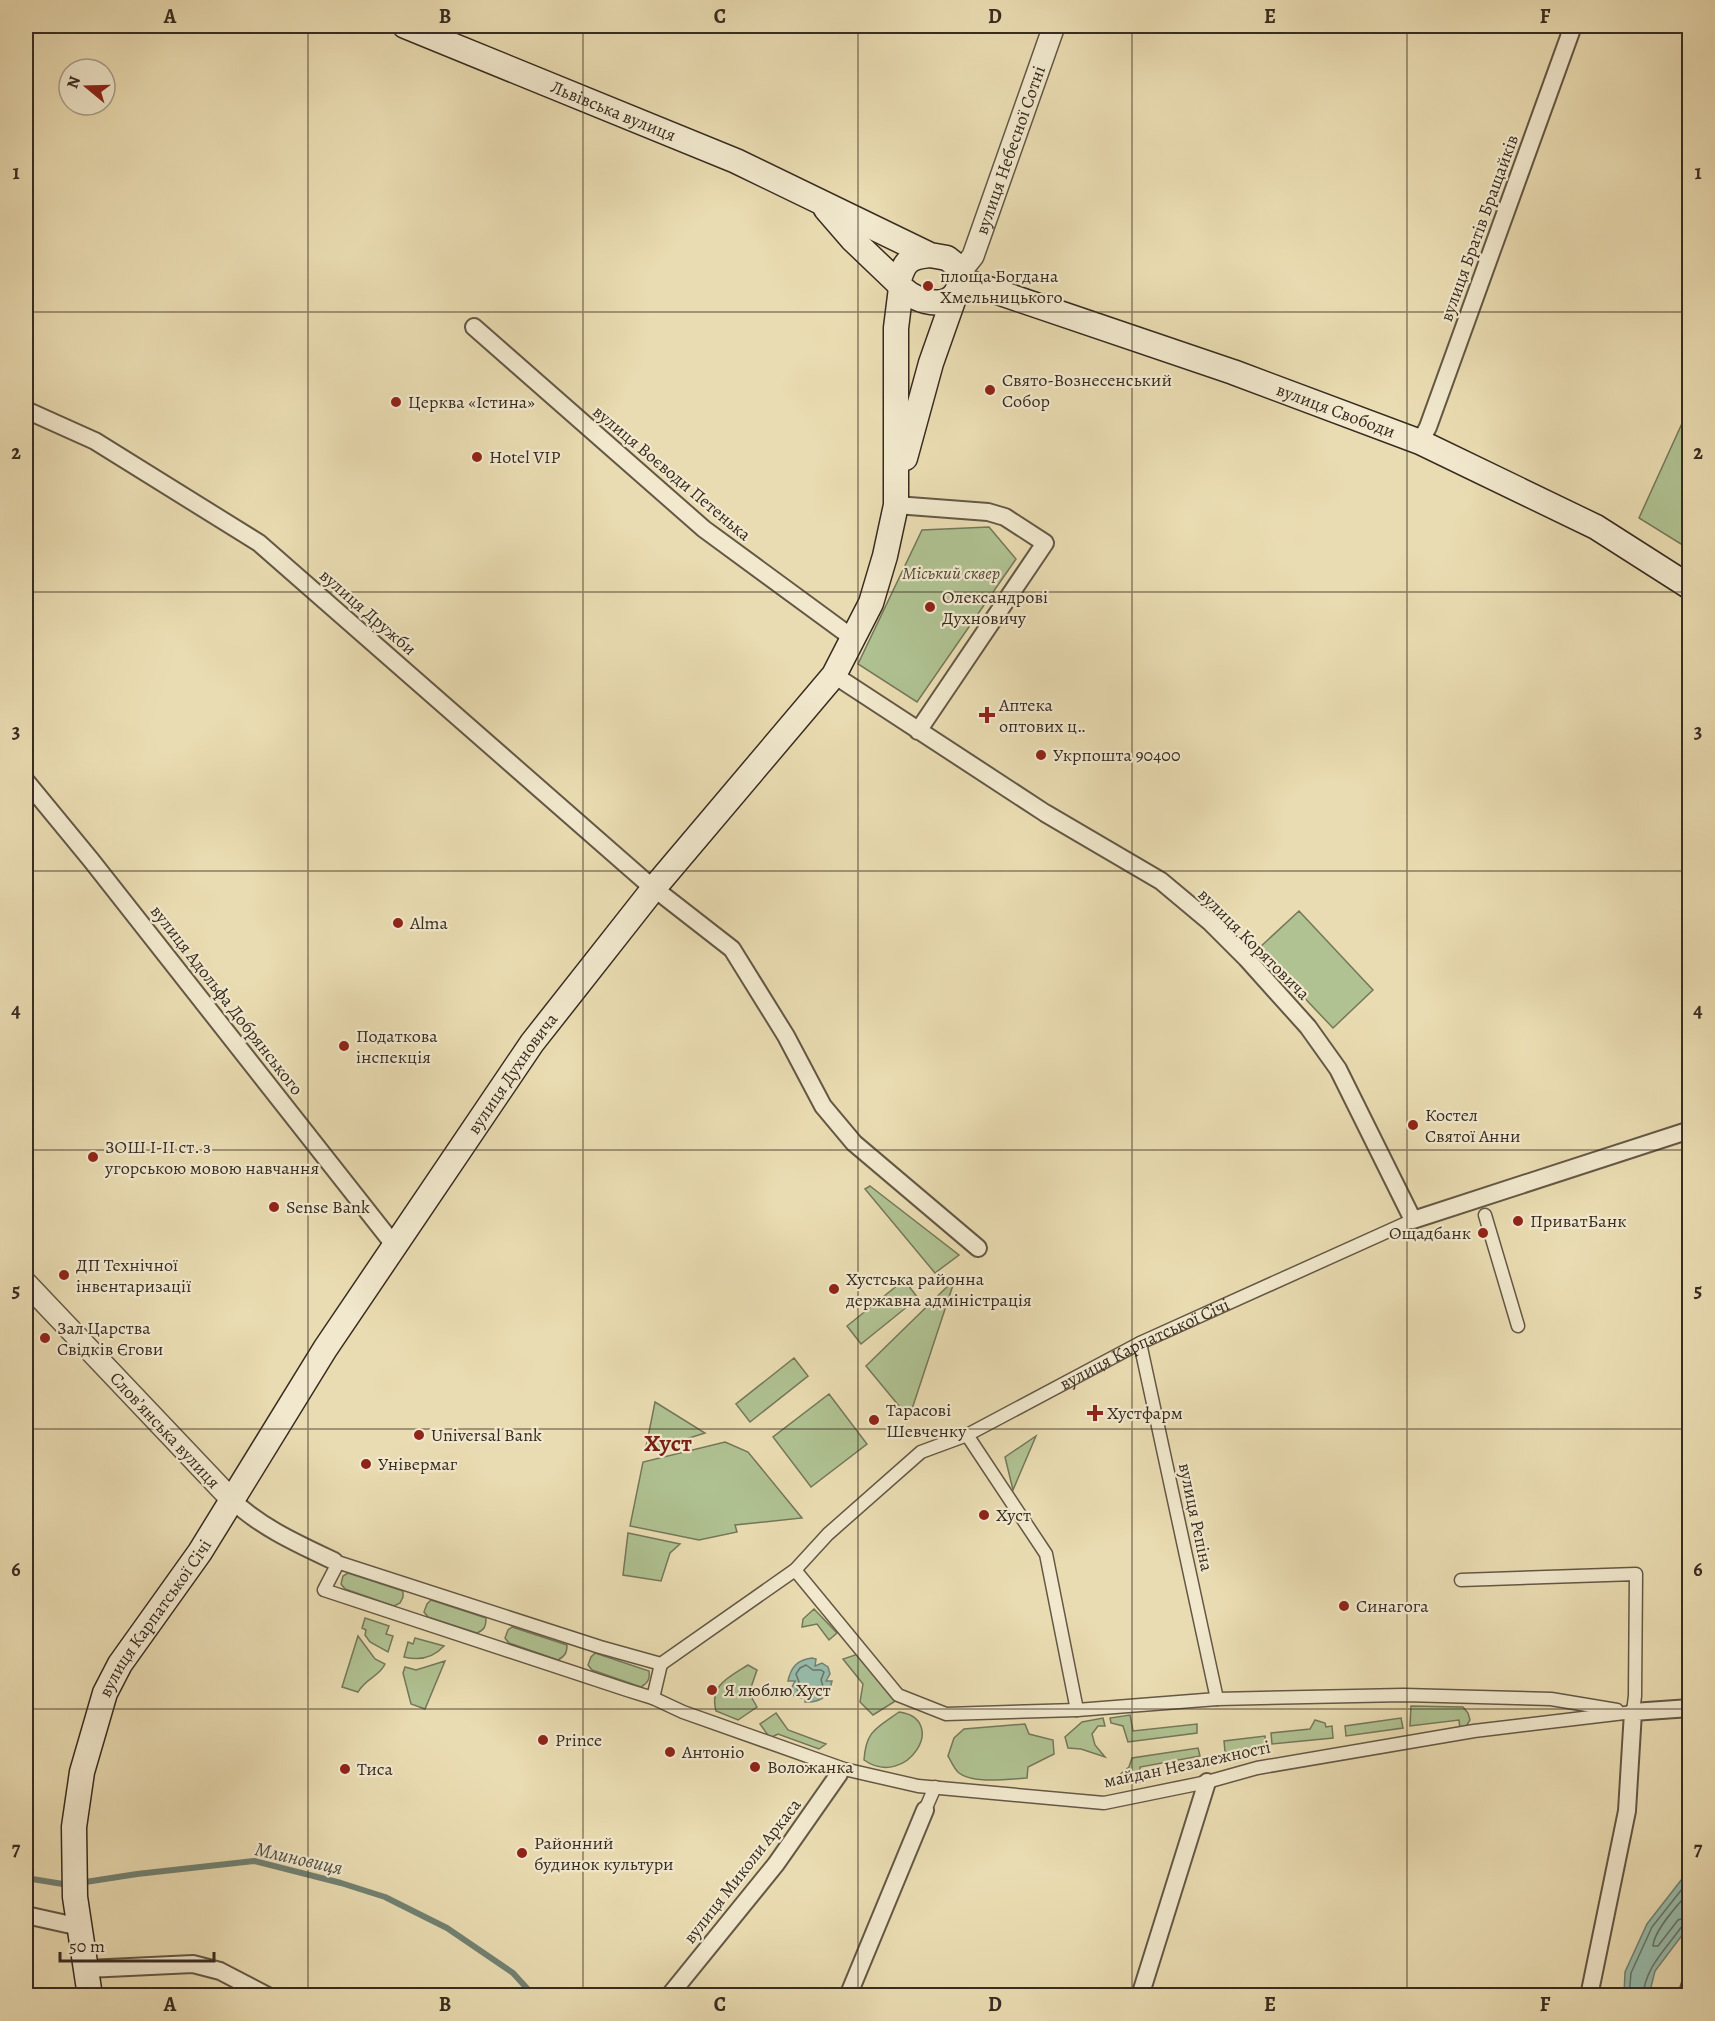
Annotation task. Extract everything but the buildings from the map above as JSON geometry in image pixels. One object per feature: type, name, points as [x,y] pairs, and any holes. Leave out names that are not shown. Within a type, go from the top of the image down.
[{"type":"main road","name":"Львівська вулиця","points":[[405,26],[736,161],[930,255]]},
{"type":"main road","name":"Львівська вулиця","points":[[820,202],[852,239],[899,285]]},
{"type":"main road","points":[[834,675],[871,603],[885,556],[896,497],[931,363],[960,282],[947,258],[930,255],[910,259],[902,269],[896,328],[896,497]]},
{"type":"main road","points":[[899,285],[913,297],[929,303],[945,299],[960,282]]},
{"type":"main road","name":"вулиця Свободи","points":[[960,282],[1222,369],[1420,442],[1596,527],[1689,587]]},
{"type":"main road","name":"вулиця Духновича","points":[[231,1499],[325,1349],[532,1043],[654,888],[834,675]]},
{"type":"main road","name":"вулиця Карпатської Січі","points":[[90,1995],[75,1897],[74,1827],[82,1772],[105,1693],[120,1664],[190,1567],[231,1499]]},
{"type":"street","name":"вулиця Небесної Сотні","points":[[960,282],[974,256],[1054,26]]},
{"type":"street","name":"вулиця Братів Бращайків","points":[[1420,442],[1428,427],[1573,26]]},
{"type":"street","name":"вулиця Воєводи Петенька","points":[[474,327],[704,529],[854,639]]},
{"type":"street","name":"вулиця Дружби","points":[[26,410],[95,441],[259,543],[654,888],[732,949],[786,1036],[823,1106],[854,1143],[978,1248]]},
{"type":"street","points":[[896,497],[988,512],[1005,517],[1044,543],[918,730]]},
{"type":"street","name":"вулиця Корятовича","points":[[834,675],[1045,813],[1161,881],[1225,937],[1308,1027],[1338,1069],[1413,1220]]},
{"type":"street","name":"вулиця Адольфа Добрянського","points":[[26,781],[395,1246]]},
{"type":"street","name":"вулиця Карпатської Січі","points":[[661,1664],[795,1570],[828,1534],[921,1452],[967,1435],[1140,1343],[1413,1220],[1689,1130]]},
{"type":"street","points":[[1485,1215],[1518,1326]]},
{"type":"street","name":"Словʼянська вулиця","points":[[26,1286],[231,1499]]},
{"type":"street","name":"вулиця Рєпіна","points":[[1140,1343],[1217,1699]]},
{"type":"street","points":[[967,1435],[1046,1554],[1077,1710]]},
{"type":"street","points":[[231,1499],[246,1514],[270,1529],[336,1562],[600,1647],[661,1664],[653,1698],[324,1590],[336,1562]]},
{"type":"street","name":"майдан Незалежності","points":[[795,1570],[897,1695],[946,1714],[1077,1710],[1217,1699],[1404,1695],[1551,1699],[1633,1712]]},
{"type":"street","points":[[1461,1580],[1635,1574],[1635,1696],[1627,1811],[1589,1995]]},
{"type":"street","name":"майдан Незалежності","points":[[653,1698],[683,1713],[841,1771],[918,1786],[1104,1803],[1207,1782],[1257,1768],[1474,1731],[1633,1712],[1689,1708]]},
{"type":"street","name":"вулиця Миколи Аркаса","points":[[669,1995],[776,1864],[841,1771]]},
{"type":"street","points":[[1140,1995],[1207,1782]]},
{"type":"street","points":[[848,1995],[935,1787]]},
{"type":"street","points":[[26,1915],[80,1927]]},
{"type":"street","points":[[87,1969],[193,1964],[220,1971],[268,1995]]},
{"type":"street","points":[[1687,1995],[1689,1986]]},
{"type":"green space","points":[[1689,408],[1690,549],[1639,518]]},
{"type":"green space","name":"Міський сквер","points":[[989,527],[1016,559],[917,702],[858,664],[922,530]]},
{"type":"green space","points":[[1299,911],[1373,990],[1333,1028],[1258,949]]},
{"type":"green space","points":[[870,1186],[959,1255],[935,1273],[865,1189]]},
{"type":"green space","points":[[955,1279],[909,1418],[866,1366]]},
{"type":"green space","points":[[904,1280],[918,1298],[861,1344],[847,1326]]},
{"type":"green space","points":[[794,1358],[808,1376],[750,1422],[736,1404]]},
{"type":"green space","points":[[829,1394],[867,1444],[811,1487],[773,1437]]},
{"type":"green space","points":[[655,1402],[705,1433],[645,1452]]},
{"type":"green space","points":[[1036,1436],[1013,1490],[1005,1457]]},
{"type":"green space","points":[[725,1442],[748,1452],[802,1518],[735,1525],[737,1532],[699,1540],[630,1526],[643,1462]]},
{"type":"green space","points":[[628,1533],[680,1544],[670,1553],[661,1581],[623,1575]]},
{"type":"green space","points":[[348,1573],[403,1591],[400,1603],[394,1606],[345,1589],[341,1584],[343,1576]]},
{"type":"green space","points":[[431,1600],[486,1618],[486,1624],[477,1633],[428,1617],[424,1612]]},
{"type":"green space","points":[[814,1609],[837,1633],[829,1640],[817,1624],[802,1627],[803,1619]]},
{"type":"green space","points":[[365,1618],[389,1626],[386,1634],[393,1636],[388,1652],[370,1642],[365,1635],[366,1630],[362,1628]]},
{"type":"green space","points":[[512,1627],[567,1645],[567,1650],[558,1660],[509,1643],[505,1638]]},
{"type":"green space","points":[[358,1636],[375,1659],[385,1664],[358,1692],[342,1687]]},
{"type":"green space","points":[[415,1638],[444,1646],[426,1658],[404,1657],[408,1642],[413,1644]]},
{"type":"green space","points":[[595,1653],[649,1671],[648,1680],[641,1687],[592,1670],[588,1665]]},
{"type":"green space","points":[[858,1654],[897,1700],[873,1715],[860,1702],[863,1684],[843,1659]]},
{"type":"green space","points":[[445,1661],[425,1709],[411,1704],[403,1673],[405,1667],[416,1670]]},
{"type":"green space","points":[[748,1665],[757,1670],[749,1693],[757,1707],[738,1720],[716,1711],[715,1695],[718,1688],[728,1678]]},
{"type":"green space","points":[[1411,1706],[1463,1707],[1470,1720],[1465,1728],[1460,1729],[1459,1720],[1410,1726]]},
{"type":"green space","points":[[899,1712],[914,1717],[921,1727],[922,1738],[917,1750],[907,1760],[895,1766],[880,1767],[864,1760],[870,1736],[879,1726]]},
{"type":"green space","points":[[776,1713],[788,1730],[826,1744],[819,1749],[778,1734],[770,1738],[760,1724]]},
{"type":"green space","points":[[1130,1715],[1133,1731],[1197,1724],[1197,1733],[1128,1742],[1123,1726],[1111,1723],[1110,1718]]},
{"type":"green space","points":[[1103,1718],[1105,1726],[1098,1726],[1092,1734],[1095,1745],[1105,1757],[1081,1749],[1068,1748],[1065,1737],[1082,1722]]},
{"type":"green space","points":[[1401,1718],[1403,1728],[1346,1736],[1345,1726]]},
{"type":"green space","points":[[1315,1720],[1325,1723],[1326,1727],[1332,1726],[1333,1738],[1272,1744],[1271,1733],[1310,1729]]},
{"type":"green space","points":[[1025,1724],[1029,1734],[1053,1740],[1054,1754],[1028,1767],[1027,1778],[973,1779],[959,1773],[948,1756],[954,1738],[964,1729]]},
{"type":"green space","points":[[1265,1736],[1266,1747],[1225,1752],[1224,1741]]},
{"type":"green space","points":[[1198,1748],[1200,1756],[1140,1767],[1140,1782],[1119,1783],[1118,1776],[1129,1767],[1132,1758]]},
{"type":"water","points":[[816,1659],[815,1666],[822,1663],[828,1667],[830,1674],[826,1681],[832,1681],[829,1691],[823,1698],[805,1702],[806,1696],[801,1698],[794,1696],[791,1689],[795,1681],[788,1681],[796,1665],[802,1660]]},
{"type":"water","points":[[1689,1870],[1689,1926],[1655,1971],[1649,1995],[1624,1995],[1625,1972],[1647,1924]]},
{"type":"waterway","name":"Млиновиця","points":[[79,1883],[254,1861],[341,1883],[385,1897],[447,1928],[513,1973],[534,1996]]},
{"type":"waterway","name":"Млиновиця","points":[[26,1878],[69,1885]]},
{"type":"place","name":"площа Богдана Хмельницького","points":[[928,286]]},
{"type":"place","name":"Свято-Вознесенський Собор","points":[[990,390]]},
{"type":"place","name":"Церква «Істина»","points":[[396,402]]},
{"type":"place","name":"Hotel VIP","points":[[477,457]]},
{"type":"place","name":"Олександрові Духновичу","points":[[930,607]]},
{"type":"place","name":"Аптека оптових ц‥","points":[[987,715]]},
{"type":"place","name":"Укрпошта 90400","points":[[1041,755]]},
{"type":"place","name":"Alma","points":[[398,923]]},
{"type":"place","name":"Податкова інспекція","points":[[344,1046]]},
{"type":"place","name":"Костел Святої Анни","points":[[1413,1125]]},
{"type":"place","name":"ЗОШ І-ІІ ст. з угорською мовою навчання","points":[[93,1157]]},
{"type":"place","name":"Sense Bank","points":[[274,1207]]},
{"type":"place","name":"ПриватБанк","points":[[1518,1221]]},
{"type":"place","name":"Ощадбанк","points":[[1483,1233]]},
{"type":"place","name":"ДП Технічної інвентаризації","points":[[64,1275]]},
{"type":"place","name":"Хустська районна державна адміністрація","points":[[834,1289]]},
{"type":"place","name":"Зал Царства Свідків Єгови","points":[[45,1338]]},
{"type":"place","name":"Хустфарм","points":[[1095,1413]]},
{"type":"place","name":"Тарасові Шевченку","points":[[874,1420]]},
{"type":"place","name":"Universal Bank","points":[[419,1435]]},
{"type":"place","name":"Універмаг","points":[[366,1464]]},
{"type":"place","name":"Хуст","points":[[984,1515]]},
{"type":"place","name":"Синагога","points":[[1344,1606]]},
{"type":"place","name":"Я люблю Хуст","points":[[712,1690]]},
{"type":"place","name":"Prince","points":[[543,1740]]},
{"type":"place","name":"Антоніо","points":[[670,1752]]},
{"type":"place","name":"Воложанка","points":[[755,1767]]},
{"type":"place","name":"Тиса","points":[[345,1769]]},
{"type":"place","name":"Районний будинок культури","points":[[522,1853]]},
{"type":"district","name":"Хуст","points":[[668,1443]]}]
